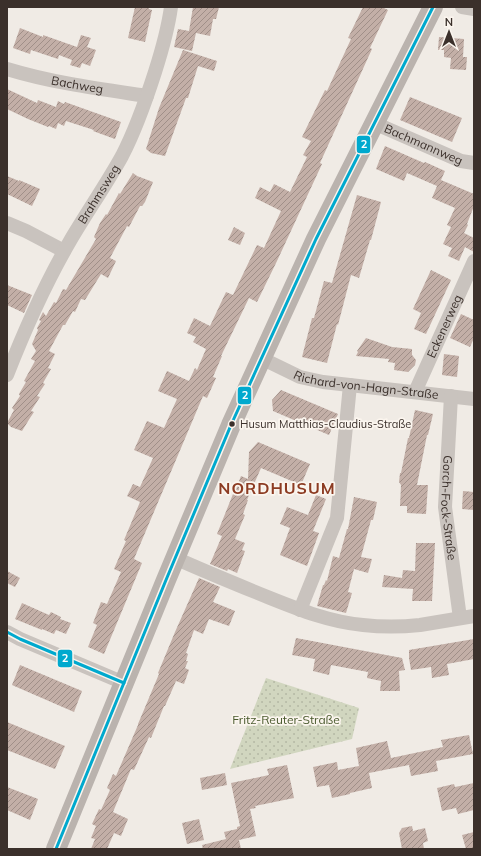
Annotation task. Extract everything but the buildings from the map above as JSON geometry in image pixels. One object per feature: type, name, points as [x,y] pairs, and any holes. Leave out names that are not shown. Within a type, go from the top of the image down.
[{"type":"street","name":"Brahmsweg","points":[[7,375],[52,274],[64,251],[122,155],[136,126],[163,45],[171,7]]},
{"type":"street","points":[[56,849],[231,425],[316,239],[433,7]]},
{"type":"street","points":[[462,7],[474,9]]},
{"type":"street","name":"Bachweg","points":[[7,69],[65,84],[147,96]]},
{"type":"street","name":"Bachmannweg","points":[[374,123],[462,161],[474,163]]},
{"type":"street","points":[[7,223],[64,251]]},
{"type":"street","name":"Eckenerweg","points":[[414,392],[474,261]]},
{"type":"street","name":"Richard-von-Hagn-Straße","points":[[261,358],[300,377],[323,382],[474,399]]},
{"type":"street","points":[[300,610],[337,518],[350,385]]},
{"type":"street","name":"Gorch-Fock-Straße","points":[[451,396],[445,507],[467,617]]},
{"type":"street","points":[[175,558],[227,581],[300,610],[340,622],[387,626],[419,625],[467,617]]},
{"type":"street","points":[[7,632],[20,640],[124,683]]},
{"type":"green space","name":"Fritz-Reuter-Straße","points":[[266,678],[359,708],[352,739],[230,769]]},
{"type":"transit line","name":"2","points":[[56,849],[231,425],[316,239],[433,7]]},
{"type":"transit line","name":"2","points":[[7,632],[20,639],[124,683]]},
{"type":"place","name":"Husum Matthias-Claudius-Straße","points":[[232,424]]},
{"type":"district","name":"NORDHUSUM","points":[[277,488]]}]
